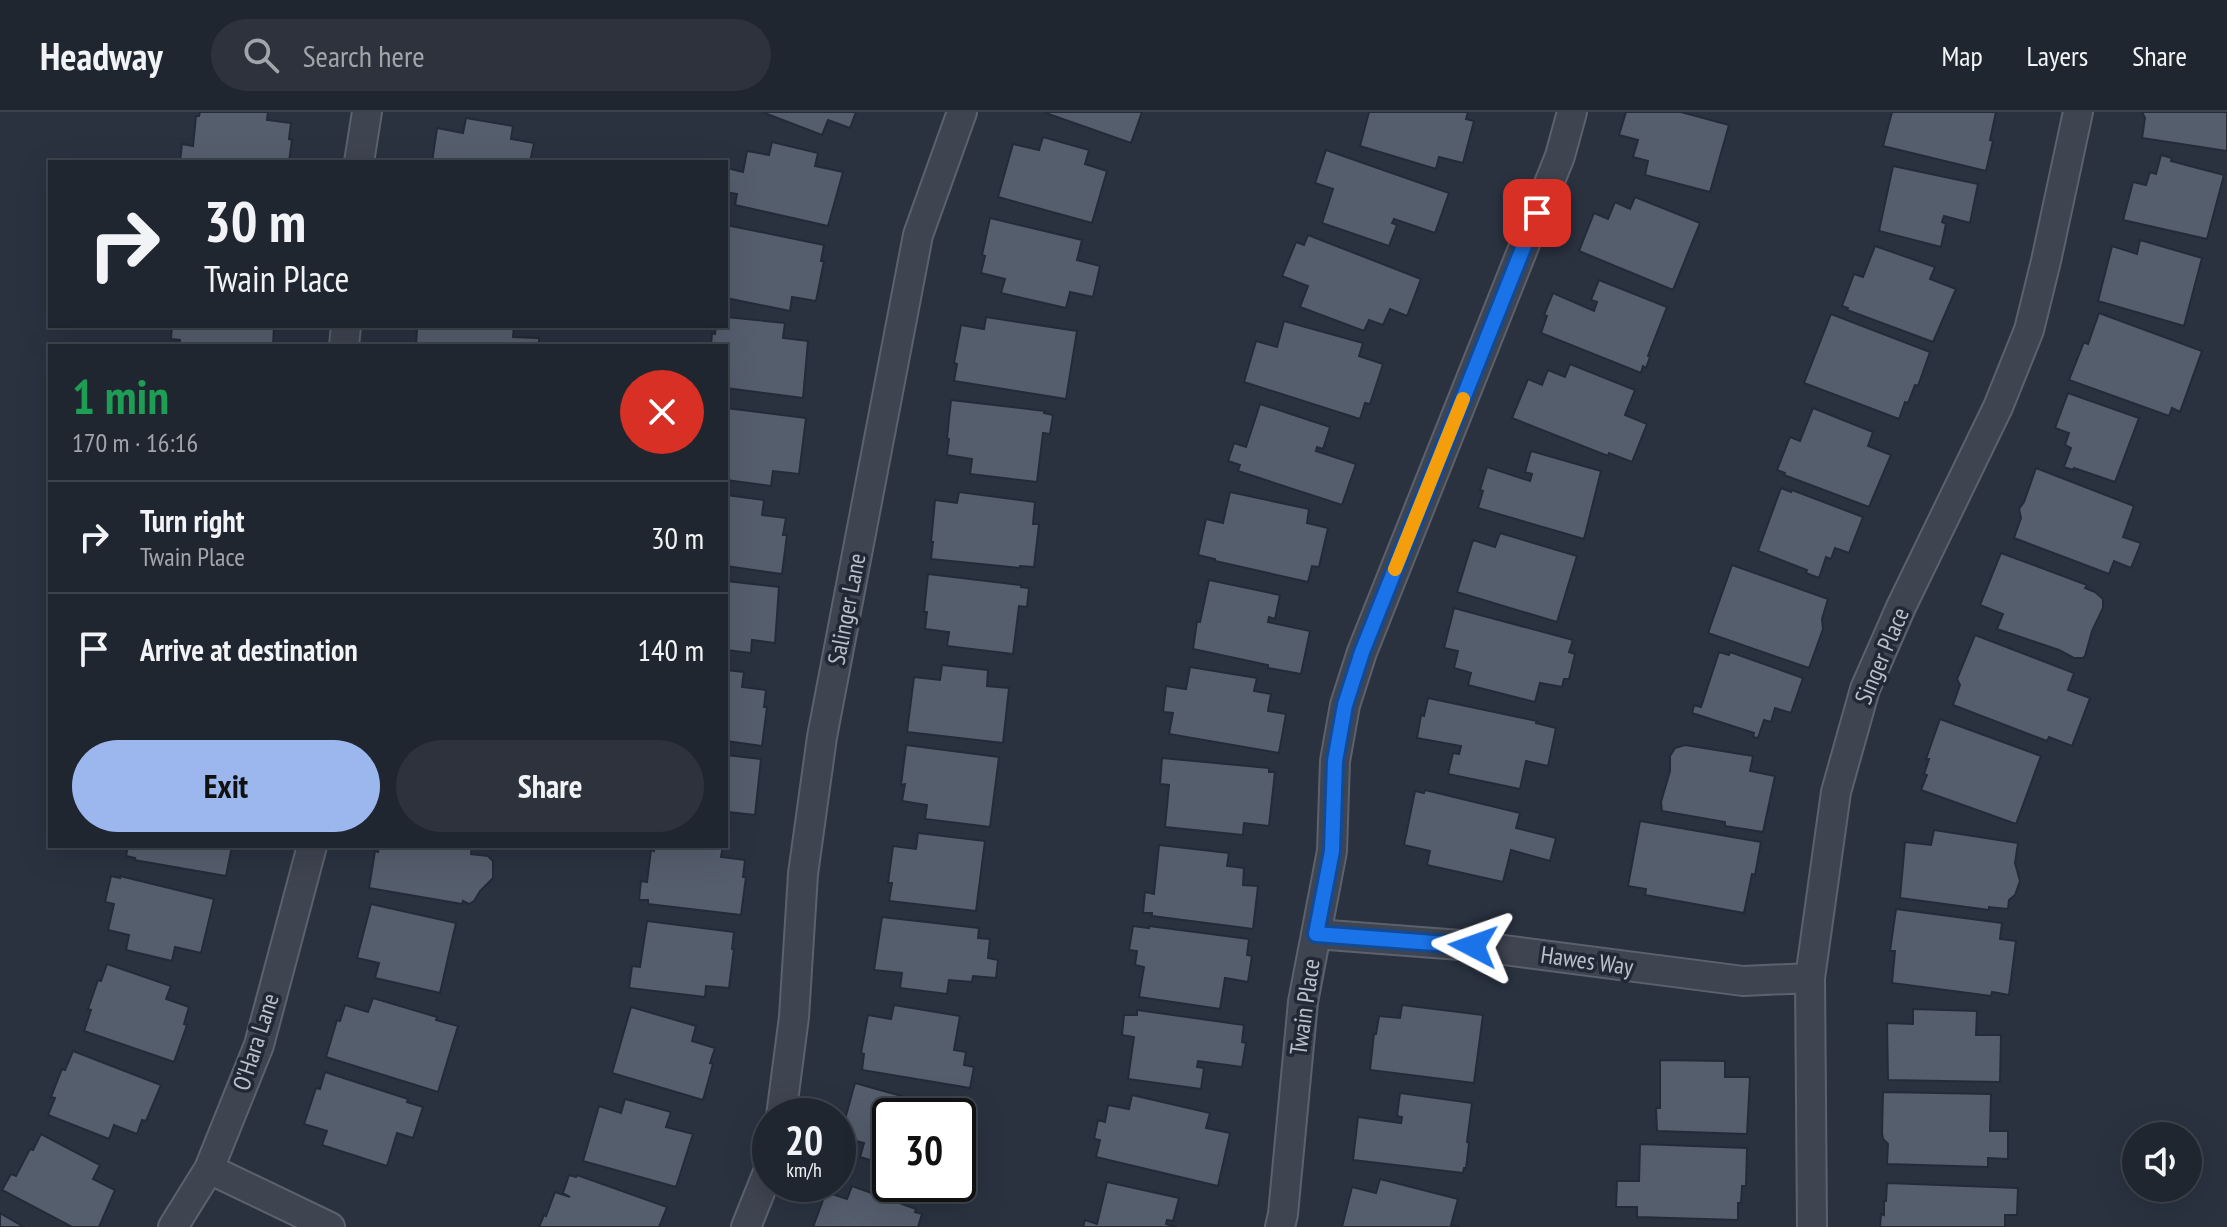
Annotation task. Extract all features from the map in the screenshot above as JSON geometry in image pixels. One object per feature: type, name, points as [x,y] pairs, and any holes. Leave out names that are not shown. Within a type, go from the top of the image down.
[{"type":"street","points":[[359,160],[367,112]]},
{"type":"street","name":"Salinger Lane","points":[[783,1098],[794,1017],[803,874],[822,737],[918,235],[962,112]]},
{"type":"street","name":"Twain Place","points":[[1280,1227],[1303,1002],[1332,851],[1335,761],[1345,705],[1362,652],[1560,156],[1572,112]]},
{"type":"street","name":"Singer Place","points":[[1812,1227],[1810,978],[1836,792],[1865,689],[1901,607],[1998,407],[2029,330],[2078,112]]},
{"type":"street","name":"O'Hara Lane","points":[[173,1227],[209,1169],[259,1045],[311,848]]},
{"type":"street","name":"Hawes Way","points":[[1316,934],[1473,946],[1743,981],[1810,978]]},
{"type":"street","points":[[209,1169],[330,1227]]},
{"type":"street","points":[[746,1227],[756,1202]]},
{"type":"building","points":[[200,112],[268,112],[267,120],[291,123],[289,160],[180,160],[182,144],[193,146],[196,116]]},
{"type":"building","points":[[762,112],[856,112],[850,128],[828,120],[822,135]]},
{"type":"building","points":[[1043,112],[1142,112],[1131,143]]},
{"type":"building","points":[[1369,112],[1468,112],[1466,119],[1474,121],[1463,163],[1439,157],[1436,169],[1360,146]]},
{"type":"building","points":[[1626,112],[1681,112],[1729,125],[1710,192],[1645,175],[1648,161],[1633,157],[1638,140],[1619,135]]},
{"type":"building","points":[[1892,112],[1996,112],[1986,171],[1883,146]]},
{"type":"building","points":[[2142,112],[2227,112],[2227,151],[2142,138],[2145,118]]},
{"type":"building","points":[[466,118],[513,126],[511,139],[534,143],[530,160],[432,160],[437,128],[463,133]]},
{"type":"building","points":[[1043,137],[1089,150],[1085,164],[1107,171],[1092,223],[998,197],[1013,144],[1039,150]]},
{"type":"building","points":[[772,142],[818,153],[815,166],[843,172],[828,226],[735,205],[737,194],[728,192],[728,168],[743,172],[747,151],[769,155]]},
{"type":"building","points":[[1326,150],[1449,193],[1435,233],[1394,219],[1392,223],[1397,225],[1389,246],[1322,223],[1333,189],[1315,183]]},
{"type":"building","points":[[2161,155],[2172,158],[2171,161],[2224,175],[2207,239],[2123,220],[2133,182],[2146,185],[2150,172],[2156,174]]},
{"type":"building","points":[[1893,166],[1978,184],[1970,223],[1944,216],[1942,222],[1946,224],[1941,247],[1879,231]]},
{"type":"building","points":[[1635,197],[1700,223],[1673,290],[1579,251],[1594,213],[1608,219],[1615,202],[1630,209]]},
{"type":"building","points":[[990,218],[1082,240],[1077,260],[1100,266],[1093,297],[1070,292],[1066,308],[1001,293],[1005,279],[981,273]]},
{"type":"building","points":[[728,225],[824,245],[816,301],[792,297],[790,311],[728,298]]},
{"type":"building","points":[[1308,235],[1421,279],[1407,316],[1390,309],[1383,325],[1369,320],[1364,331],[1300,307],[1308,286],[1282,276],[1296,242],[1304,245]]},
{"type":"building","points":[[2140,240],[2202,258],[2184,326],[2098,301],[2112,246],[2137,254]]},
{"type":"building","points":[[1875,246],[1935,267],[1930,279],[1956,289],[1933,342],[1842,306],[1854,274],[1863,277]]},
{"type":"building","points":[[1599,280],[1667,307],[1646,368],[1643,366],[1641,373],[1541,333],[1553,293],[1594,311],[1597,302],[1591,300]]},
{"type":"building","points":[[2099,313],[2202,351],[2180,412],[2172,408],[2169,416],[2069,380],[2084,342],[2088,344]]},
{"type":"building","points":[[1831,314],[1930,352],[1918,386],[1915,385],[1908,403],[1905,402],[1899,419],[1804,383]]},
{"type":"building","points":[[728,317],[785,323],[783,338],[808,341],[803,398],[728,388],[728,344],[711,344],[712,333],[715,334],[716,328],[728,328]]},
{"type":"building","points":[[986,317],[1077,331],[1066,399],[954,381],[961,325],[984,329]]},
{"type":"building","points":[[1284,321],[1363,343],[1359,356],[1383,364],[1370,404],[1365,403],[1360,419],[1244,382],[1256,341],[1277,347]]},
{"type":"building","points":[[172,328],[274,328],[273,344],[180,343],[180,340],[171,339]]},
{"type":"building","points":[[514,328],[513,337],[539,338],[539,344],[416,344],[417,329]]},
{"type":"building","points":[[1570,364],[1635,390],[1625,415],[1647,424],[1632,462],[1609,453],[1608,456],[1512,418],[1528,379],[1542,385],[1548,370],[1565,377]]},
{"type":"building","points":[[2068,393],[2139,418],[2115,482],[2064,467],[2071,448],[2065,445],[2069,433],[2055,428]]},
{"type":"building","points":[[951,400],[1045,411],[1053,415],[1050,434],[1043,433],[1037,482],[970,474],[972,459],[947,455]]},
{"type":"building","points":[[1260,404],[1330,427],[1323,449],[1317,447],[1316,451],[1356,464],[1342,505],[1238,471],[1240,465],[1228,461],[1234,443],[1246,447]]},
{"type":"building","points":[[728,408],[806,418],[799,474],[773,471],[771,486],[728,480]]},
{"type":"building","points":[[1813,408],[1873,432],[1868,446],[1891,455],[1869,507],[1777,470],[1790,437],[1800,441]]},
{"type":"building","points":[[1531,451],[1601,471],[1584,539],[1478,508],[1487,467],[1530,481],[1532,474],[1525,472]]},
{"type":"building","points":[[2036,468],[2134,506],[2123,537],[2141,543],[2131,568],[2114,561],[2109,574],[2014,538],[2021,518],[2019,509]]},
{"type":"building","points":[[1781,488],[1863,517],[1849,553],[1835,548],[1831,559],[1826,557],[1819,578],[1806,573],[1807,570],[1758,551]]},
{"type":"building","points":[[959,492],[1035,502],[1033,524],[1039,524],[1034,567],[931,559],[935,500],[957,503]]},
{"type":"building","points":[[1230,492],[1309,509],[1307,523],[1328,528],[1319,567],[1312,566],[1308,582],[1198,555],[1206,519],[1223,523]]},
{"type":"building","points":[[728,495],[764,500],[762,515],[786,518],[782,574],[728,566]]},
{"type":"building","points":[[1500,533],[1577,556],[1557,622],[1457,592],[1473,540],[1495,547]]},
{"type":"building","points":[[2001,553],[2087,585],[2085,588],[2103,599],[2103,608],[2083,658],[2074,658],[1997,629],[2003,614],[1980,605]]},
{"type":"building","points":[[1732,565],[1828,599],[1822,619],[1823,629],[1809,668],[1708,633]]},
{"type":"building","points":[[928,574],[1029,588],[1027,607],[1019,606],[1013,654],[947,646],[949,632],[925,629]]},
{"type":"building","points":[[1209,580],[1280,595],[1275,619],[1269,617],[1268,622],[1310,631],[1301,674],[1193,649],[1197,621],[1200,622]]},
{"type":"building","points":[[728,581],[779,587],[775,643],[752,640],[751,653],[728,650]]},
{"type":"building","points":[[1454,608],[1573,640],[1569,652],[1575,654],[1569,679],[1564,679],[1562,687],[1540,683],[1535,702],[1468,685],[1471,673],[1454,668],[1458,651],[1444,648]]},
{"type":"building","points":[[1975,635],[2074,673],[2068,690],[2090,698],[2072,746],[2049,737],[2047,741],[1953,705],[1960,685],[1957,679]]},
{"type":"building","points":[[1719,652],[1729,655],[1730,652],[1803,678],[1791,713],[1775,708],[1771,722],[1764,720],[1758,738],[1753,737],[1754,733],[1692,713],[1694,705],[1701,707]]},
{"type":"building","points":[[942,665],[988,670],[987,686],[1009,688],[1003,743],[907,732],[914,677],[940,680]]},
{"type":"building","points":[[1190,667],[1257,678],[1254,691],[1271,694],[1268,711],[1286,714],[1279,753],[1169,734],[1173,713],[1163,712],[1166,686],[1186,689]]},
{"type":"building","points":[[728,670],[744,672],[742,687],[766,690],[762,746],[728,741]]},
{"type":"building","points":[[1428,698],[1537,721],[1556,728],[1548,766],[1526,761],[1520,789],[1448,774],[1453,753],[1459,754],[1461,746],[1417,738]]},
{"type":"building","points":[[1940,719],[2041,756],[2016,824],[1921,790],[1927,775],[1924,774],[1929,759],[1926,759]]},
{"type":"building","points":[[906,745],[999,757],[990,827],[925,819],[927,805],[902,801]]},
{"type":"building","points":[[1685,745],[1753,756],[1750,771],[1775,776],[1763,832],[1662,811],[1670,756],[1675,748]]},
{"type":"building","points":[[728,755],[761,759],[755,815],[729,812],[728,819]]},
{"type":"building","points":[[1162,758],[1269,768],[1269,772],[1275,772],[1269,826],[1244,823],[1243,835],[1165,827],[1169,785],[1160,784]]},
{"type":"building","points":[[1425,790],[1520,813],[1516,828],[1556,838],[1550,861],[1511,850],[1503,882],[1427,865],[1430,851],[1404,845],[1415,791],[1424,793]]},
{"type":"building","points":[[1640,821],[1761,842],[1744,913],[1645,895],[1646,889],[1628,886]]},
{"type":"building","points":[[1934,830],[2018,843],[2015,863],[2020,881],[2015,895],[2009,900],[2008,909],[1989,907],[1989,910],[1900,898],[1905,842],[1931,845]]},
{"type":"building","points":[[918,833],[985,841],[976,911],[889,901],[893,846],[916,849]]},
{"type":"building","points":[[1159,845],[1229,853],[1227,866],[1244,868],[1243,885],[1258,886],[1253,929],[1143,913],[1145,892],[1154,894]]},
{"type":"building","points":[[128,848],[232,848],[226,876],[126,856]]},
{"type":"building","points":[[379,848],[472,848],[471,854],[488,856],[493,861],[493,878],[469,904],[369,888],[375,851],[378,852]]},
{"type":"building","points":[[654,848],[723,848],[721,857],[745,860],[741,915],[648,904],[648,900],[639,900],[641,881],[647,882],[651,850],[654,851]]},
{"type":"building","points":[[111,876],[214,899],[201,953],[175,947],[172,961],[126,950],[129,935],[108,930],[114,904],[105,902]]},
{"type":"building","points":[[371,904],[456,923],[440,993],[375,978],[379,963],[357,958]]},
{"type":"building","points":[[1896,909],[2002,923],[2000,939],[2016,941],[2009,995],[1992,992],[1991,996],[1892,983],[1895,951],[1890,951]]},
{"type":"building","points":[[882,917],[979,928],[978,938],[990,939],[988,958],[998,960],[996,978],[973,976],[972,982],[949,980],[947,994],[900,988],[902,973],[874,970]]},
{"type":"building","points":[[647,921],[734,932],[729,988],[706,986],[705,997],[629,988],[632,966],[640,967]]},
{"type":"building","points":[[1133,926],[1249,939],[1247,955],[1252,956],[1248,982],[1225,978],[1220,1009],[1139,997],[1144,967],[1135,965],[1137,951],[1129,950]]},
{"type":"building","points":[[107,964],[171,986],[166,999],[189,1007],[184,1024],[187,1025],[174,1062],[84,1031],[91,1010],[88,1009]]},
{"type":"building","points":[[373,998],[458,1026],[438,1092],[326,1057],[345,1005],[368,1012]]},
{"type":"building","points":[[894,1005],[960,1016],[954,1050],[966,1052],[964,1065],[974,1067],[970,1088],[862,1070],[864,1054],[861,1053],[868,1015],[891,1019]]},
{"type":"building","points":[[1402,1005],[1483,1015],[1474,1083],[1370,1070],[1379,1016],[1400,1018]]},
{"type":"building","points":[[631,1007],[696,1026],[692,1041],[715,1048],[703,1100],[612,1073]]},
{"type":"building","points":[[1913,1009],[1977,1011],[1976,1035],[2001,1035],[2000,1082],[1888,1080],[1887,1023],[1913,1024]]},
{"type":"building","points":[[1137,1010],[1244,1025],[1242,1042],[1246,1043],[1242,1067],[1198,1061],[1197,1067],[1204,1068],[1201,1089],[1128,1079],[1134,1037],[1122,1035],[1124,1015],[1137,1015]]},
{"type":"building","points":[[73,1051],[161,1085],[137,1134],[114,1125],[109,1139],[48,1115],[55,1098],[51,1097]]},
{"type":"building","points":[[1660,1060],[1725,1061],[1725,1077],[1750,1077],[1747,1134],[1657,1131]]},
{"type":"building","points":[[325,1072],[408,1099],[407,1102],[423,1107],[413,1138],[397,1133],[387,1166],[322,1145],[327,1131],[304,1124]]},
{"type":"building","points":[[855,1083],[909,1098],[872,1098],[872,1161],[860,1157],[864,1143],[856,1141],[856,1098],[851,1098]]},
{"type":"building","points":[[1883,1092],[1991,1094],[1990,1131],[2008,1131],[2008,1159],[1988,1158],[1988,1167],[1887,1164],[1888,1144],[1882,1133]]},
{"type":"building","points":[[1400,1093],[1472,1103],[1463,1173],[1353,1160],[1358,1117],[1401,1123],[1402,1117],[1397,1116]]},
{"type":"building","points":[[1132,1095],[1210,1113],[1206,1128],[1230,1133],[1218,1186],[1096,1157],[1100,1140],[1094,1139],[1098,1120],[1105,1122],[1108,1105],[1129,1109]]},
{"type":"building","points":[[625,1099],[671,1112],[666,1127],[693,1134],[676,1187],[583,1161],[599,1106],[621,1113]]},
{"type":"building","points":[[41,1134],[100,1165],[93,1179],[115,1190],[99,1227],[72,1227],[2,1190],[11,1174],[16,1176]]},
{"type":"building","points":[[1640,1144],[1747,1148],[1746,1186],[1742,1186],[1741,1203],[1738,1203],[1738,1220],[1637,1217],[1637,1207],[1616,1207],[1617,1181],[1639,1181]]},
{"type":"building","points":[[569,1175],[577,1175],[667,1207],[659,1227],[539,1227],[555,1192],[570,1197],[563,1193]]},
{"type":"building","points":[[1380,1179],[1458,1199],[1451,1225],[1460,1227],[1342,1227],[1352,1187],[1376,1193]]},
{"type":"building","points":[[1107,1182],[1179,1198],[1173,1221],[1167,1220],[1166,1224],[1177,1227],[1083,1227],[1085,1220],[1097,1224]]},
{"type":"building","points":[[1887,1183],[2018,1188],[2017,1215],[2005,1215],[2005,1227],[1880,1227]]},
{"type":"building","points":[[856,1187],[872,1193],[872,1202],[897,1202],[922,1214],[918,1227],[813,1227],[822,1202],[856,1202]]},
{"type":"building","points":[[0,1213],[24,1227],[0,1227]]},
{"type":"slow traffic","points":[[1395,569],[1463,399]]},
{"type":"route","points":[[1473,946],[1316,934],[1332,851],[1335,761],[1345,705],[1362,652],[1537,213]]}]
